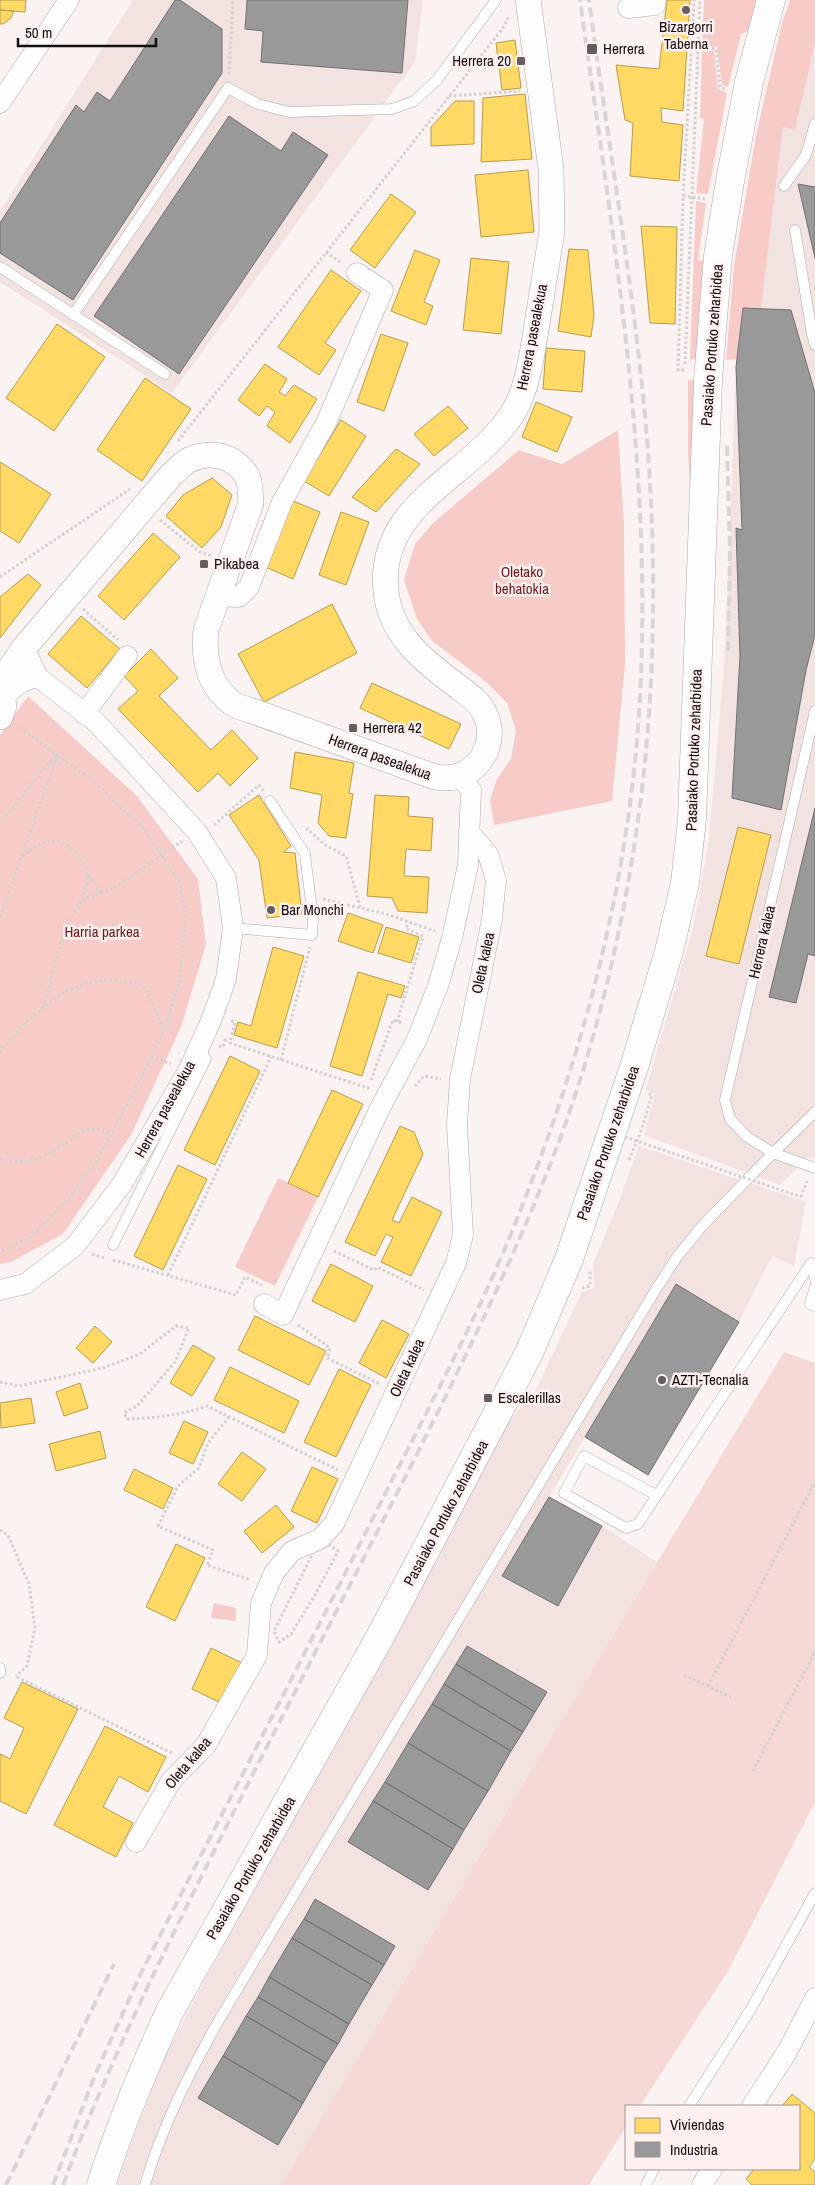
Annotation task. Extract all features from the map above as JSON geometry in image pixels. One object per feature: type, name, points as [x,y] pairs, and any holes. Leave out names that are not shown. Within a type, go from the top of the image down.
[{"type":"main road","name":"Pasaiako Portuko zeharbidea","points":[[101,2185],[115,2140],[146,2062],[170,2011],[380,1637],[529,1353],[569,1259],[635,1064],[669,951],[685,883],[692,819],[708,371],[718,256],[749,82],[771,0]]},
{"type":"street","points":[[0,103],[69,0]]},
{"type":"street","points":[[628,8],[655,4],[656,0]]},
{"type":"street","name":"Herrera pasealekua","points":[[4,703],[24,648],[68,596],[138,498],[171,475],[188,460],[208,454],[219,455],[235,463],[247,476],[250,487],[250,503],[206,630],[204,650],[208,670],[216,686],[232,703],[421,773],[448,778],[459,776],[476,766],[488,746],[490,733],[486,714],[473,698],[420,656],[405,639],[394,622],[388,606],[385,574],[388,554],[404,520],[503,426],[514,410],[527,377],[552,231],[553,209],[552,170],[540,89],[519,7]]},
{"type":"street","points":[[217,596],[239,597],[249,587],[282,502],[327,421],[383,290],[357,273]]},
{"type":"street","points":[[4,703],[12,688],[24,680],[38,677],[24,648]]},
{"type":"street","points":[[84,714],[126,651]]},
{"type":"street","name":"Herrera pasealekua","points":[[0,1290],[25,1284],[75,1246],[122,1184],[188,1071],[199,1046],[226,979],[233,928],[226,878],[204,829],[96,722],[38,677]]},
{"type":"street","points":[[264,1304],[284,1315],[380,1108],[417,1039],[438,986],[452,938],[468,864],[471,790],[459,776]]},
{"type":"street","name":"Oleta kalea","points":[[136,1842],[171,1781],[206,1745],[257,1655],[261,1602],[274,1573],[292,1551],[320,1539],[334,1524],[456,1263],[463,1235],[456,1124],[460,1079],[492,919],[496,880],[488,854],[469,832]]},
{"type":"street","points":[[753,2105],[787,2052],[815,1998]]},
{"type":"lane","points":[[73,315],[228,88],[258,104],[289,112],[392,109],[414,101],[437,80],[496,0]]},
{"type":"lane","points":[[784,186],[806,155],[815,124]]},
{"type":"lane","points":[[795,230],[815,345]]},
{"type":"lane","points":[[0,267],[165,374]]},
{"type":"lane","name":"Herrera kalea","points":[[815,711],[725,1100],[730,1119],[746,1136],[773,1153],[815,1168]]},
{"type":"lane","points":[[233,928],[312,935],[313,919],[305,854],[270,801]]},
{"type":"lane","points":[[113,1245],[206,1060],[199,1046]]},
{"type":"lane","points":[[145,2185],[155,2150],[171,2110],[219,2020],[653,1294],[677,1257],[703,1225],[815,1112]]},
{"type":"lane","points":[[656,1495],[584,1456],[564,1493],[626,1528],[638,1524],[811,1263],[815,1279]]},
{"type":"lane","points":[[815,1287],[810,1304],[815,1306]]},
{"type":"lane","points":[[690,2105],[751,2009],[815,1893]]},
{"type":"lane","points":[[646,2185],[654,2170]]},
{"type":"path","points":[[228,88],[233,0]]},
{"type":"path","points":[[684,370],[678,370],[683,196],[694,0]]},
{"type":"path","points":[[684,378],[700,0]]},
{"type":"path","points":[[174,445],[519,7]]},
{"type":"path","points":[[692,46],[716,49],[720,87],[729,90]]},
{"type":"path","points":[[449,96],[540,89]]},
{"type":"path","points":[[683,196],[705,199]]},
{"type":"path","points":[[0,577],[126,490],[138,498],[200,552]]},
{"type":"path","points":[[68,596],[126,651]]},
{"type":"path","points":[[0,1252],[29,1238],[69,1198],[95,1163],[112,1133],[164,1030],[180,979],[185,922],[184,902],[179,882],[145,830],[88,776],[57,756],[4,703]]},
{"type":"path","points":[[0,824],[43,769],[57,756]]},
{"type":"path","points":[[0,917],[57,756]]},
{"type":"path","points":[[82,900],[102,894],[160,854],[204,829],[249,794]]},
{"type":"path","points":[[22,857],[41,843],[55,839],[70,847],[81,856],[87,874],[102,894]]},
{"type":"path","points":[[325,845],[346,856],[360,907]]},
{"type":"path","points":[[44,1006],[52,972],[65,932],[82,900],[87,874]]},
{"type":"path","points":[[311,896],[360,907],[452,938]]},
{"type":"path","points":[[230,1021],[235,1022],[230,1043],[368,1088],[395,1021],[423,936],[406,929],[408,922]]},
{"type":"path","points":[[280,1060],[310,953],[312,935]]},
{"type":"path","points":[[0,1052],[21,1027],[44,1006],[60,995],[85,984],[121,980],[134,982],[146,988],[164,1030]]},
{"type":"path","points":[[168,1275],[271,1057]]},
{"type":"path","points":[[411,1090],[424,1076],[460,1079]]},
{"type":"path","points":[[0,1159],[14,1163],[34,1160],[52,1153],[85,1131],[99,1129],[112,1133]]},
{"type":"path","points":[[625,1136],[801,1197],[807,1180]]},
{"type":"path","points":[[318,1244],[374,1270],[377,1267],[441,1297]]},
{"type":"path","points":[[88,1253],[236,1295],[245,1277],[270,1288],[264,1304]]},
{"type":"path","points":[[579,1288],[590,1286],[590,1269]]},
{"type":"path","points":[[284,1315],[330,1348],[327,1358],[396,1391]]},
{"type":"path","points":[[0,1382],[19,1386],[103,1368],[140,1354],[176,1326],[189,1328],[175,1362],[137,1406],[124,1413],[128,1419],[154,1418],[187,1413],[207,1406],[354,1478]]},
{"type":"path","points":[[229,1417],[208,1443],[199,1468],[178,1486],[158,1526],[213,1550],[207,1565],[256,1582]]},
{"type":"path","points":[[708,1686],[815,1482]]},
{"type":"path","points":[[0,1530],[8,1535],[29,1584],[35,1628],[27,1666],[17,1677]]},
{"type":"path","points":[[320,1539],[274,1631],[279,1642],[291,1634],[315,1595],[338,1551]]},
{"type":"path","points":[[753,1771],[815,1652]]},
{"type":"path","points":[[0,1670],[190,1762]]},
{"type":"path","points":[[684,1675],[731,1697]]},
{"type":"shaded area","points":[[133,0],[423,0],[415,62],[172,393],[0,282],[0,211]]},
{"type":"shaded area","points":[[815,43],[815,1158],[808,1157],[780,1185],[644,1135],[655,1094],[646,1089],[694,924],[709,840],[725,653],[736,367],[743,308],[761,308],[783,127],[795,129]]},
{"type":"shaded area","points":[[639,1146],[806,1202],[794,1266],[772,1256],[739,1322],[675,1285],[503,1575],[559,1606],[602,1526],[657,1562],[281,2185],[117,2185],[165,2056],[202,1986],[504,1426],[535,1392],[582,1292],[594,1288],[593,1264]]},
{"type":"shaded area","points":[[784,1352],[815,1363],[815,1802],[728,1971],[641,2105],[625,2105],[625,2129],[589,2185],[281,2185]]},
{"type":"green space","points":[[704,0],[758,0],[752,30],[741,34],[728,87],[722,85],[717,47],[702,45]]},
{"type":"green space","points":[[790,0],[815,0],[815,43],[795,130],[783,127],[761,309],[743,308],[737,359],[726,360],[734,265],[756,135],[782,23]]},
{"type":"green space","points":[[702,50],[714,51],[718,89],[727,93],[708,194],[696,193],[704,119],[700,118]]},
{"type":"green space","points":[[696,201],[706,203],[698,260],[703,261],[708,268],[700,360],[690,359]]},
{"type":"green space","points":[[688,380],[698,381],[690,491],[688,451]]},
{"type":"green space","name":"Oletako behatokia","points":[[618,430],[624,524],[625,664],[612,801],[494,825],[490,800],[497,779],[511,759],[516,731],[507,703],[485,681],[432,641],[417,619],[404,580],[415,544],[433,523],[519,450],[562,464]]},
{"type":"green space","name":"Harria parkea","points":[[28,696],[137,796],[198,879],[206,945],[181,1027],[131,1135],[63,1234],[11,1262],[0,1264],[0,735]]},
{"type":"green space","points":[[278,1178],[318,1197],[275,1286],[235,1267]]},
{"type":"green space","points":[[214,1603],[236,1608],[236,1621],[211,1618]]},
{"type":"building: Viviendas","points":[[0,0],[26,0],[25,12],[0,10]]},
{"type":"building: Viviendas","points":[[667,0],[690,0],[683,111],[661,108],[662,122],[683,125],[679,181],[630,176],[633,123],[625,120],[616,65],[659,69]]},
{"type":"building: Viviendas","points":[[0,10],[14,11],[11,18],[3,24],[0,24]]},
{"type":"building: Viviendas","points":[[515,40],[521,88],[502,90],[496,43]]},
{"type":"building: Viviendas","points":[[525,94],[532,159],[481,162],[483,98]]},
{"type":"building: Viviendas","points":[[455,101],[474,101],[474,144],[431,146],[431,127]]},
{"type":"building: Viviendas","points":[[528,170],[534,232],[481,237],[475,175]]},
{"type":"building: Viviendas","points":[[391,194],[416,212],[375,268],[350,250]]},
{"type":"building: Viviendas","points":[[641,226],[677,227],[675,324],[650,323]]},
{"type":"building: Viviendas","points":[[569,249],[588,250],[594,315],[591,337],[558,331]]},
{"type":"building: Viviendas","points":[[415,250],[440,260],[424,302],[433,306],[426,325],[391,311]]},
{"type":"building: Viviendas","points":[[471,258],[509,262],[501,334],[463,330]]},
{"type":"building: Viviendas","points":[[331,270],[361,291],[325,343],[336,350],[319,375],[278,347]]},
{"type":"building: Viviendas","points":[[57,324],[105,357],[54,431],[6,398]]},
{"type":"building: Viviendas","points":[[381,334],[408,343],[384,411],[357,402]]},
{"type":"building: Viviendas","points":[[546,348],[585,351],[582,392],[543,389]]},
{"type":"building: Viviendas","points":[[265,364],[287,379],[279,392],[285,396],[294,385],[317,399],[290,443],[267,426],[275,412],[267,406],[259,416],[238,400]]},
{"type":"building: Viviendas","points":[[145,378],[191,409],[142,481],[97,450]]},
{"type":"building: Viviendas","points":[[536,402],[572,417],[557,452],[522,437]]},
{"type":"building: Viviendas","points":[[448,406],[468,428],[434,456],[414,434]]},
{"type":"building: Viviendas","points":[[341,420],[366,436],[329,496],[304,481]]},
{"type":"building: Viviendas","points":[[396,449],[420,464],[376,512],[352,497]]},
{"type":"building: Viviendas","points":[[0,462],[51,494],[19,543],[0,531]]},
{"type":"building: Viviendas","points":[[212,478],[232,495],[221,527],[202,548],[166,516],[183,495]]},
{"type":"building: Viviendas","points":[[288,499],[320,512],[293,579],[261,565]]},
{"type":"building: Viviendas","points":[[341,512],[369,522],[346,585],[319,575]]},
{"type":"building: Viviendas","points":[[153,533],[180,557],[124,620],[98,596]]},
{"type":"building: Viviendas","points":[[28,574],[41,585],[0,638],[0,597]]},
{"type":"building: Viviendas","points":[[332,604],[357,653],[264,702],[238,654]]},
{"type":"building: Viviendas","points":[[81,616],[120,649],[87,688],[48,654]]},
{"type":"building: Viviendas","points":[[151,649],[178,678],[159,696],[211,750],[232,730],[258,758],[230,786],[218,773],[198,792],[118,709],[138,691],[124,676]]},
{"type":"building: Viviendas","points":[[372,683],[461,724],[449,749],[360,708]]},
{"type":"building: Viviendas","points":[[295,752],[354,763],[349,793],[353,794],[346,838],[329,836],[318,823],[322,795],[290,788]]},
{"type":"building: Viviendas","points":[[259,795],[291,846],[283,852],[295,853],[302,914],[267,918],[259,860],[229,815]]},
{"type":"building: Viviendas","points":[[375,795],[409,797],[408,816],[433,818],[431,851],[406,849],[404,876],[429,877],[427,913],[398,911],[392,898],[367,896]]},
{"type":"building: Viviendas","points":[[738,827],[771,835],[739,964],[706,956]]},
{"type":"building: Viviendas","points":[[348,913],[383,925],[373,953],[338,941]]},
{"type":"building: Viviendas","points":[[386,927],[419,937],[411,963],[378,953]]},
{"type":"building: Viviendas","points":[[273,947],[304,956],[277,1048],[234,1035],[238,1022],[251,1026]]},
{"type":"building: Viviendas","points":[[358,972],[405,986],[401,998],[388,994],[362,1076],[330,1066]]},
{"type":"building: Viviendas","points":[[230,1056],[260,1071],[215,1165],[184,1150]]},
{"type":"building: Viviendas","points":[[332,1090],[363,1104],[318,1197],[288,1183]]},
{"type":"building: Viviendas","points":[[400,1126],[414,1132],[423,1154],[392,1220],[399,1223],[412,1197],[442,1212],[411,1276],[381,1262],[393,1237],[386,1234],[375,1256],[345,1242]]},
{"type":"building: Viviendas","points":[[178,1165],[207,1179],[163,1270],[134,1256]]},
{"type":"building: Viviendas","points":[[331,1264],[373,1286],[355,1322],[312,1301]]},
{"type":"building: Viviendas","points":[[255,1316],[326,1351],[309,1385],[238,1350]]},
{"type":"building: Viviendas","points":[[382,1320],[409,1334],[386,1378],[359,1363]]},
{"type":"building: Viviendas","points":[[95,1326],[112,1342],[93,1363],[76,1348]]},
{"type":"building: Viviendas","points":[[193,1345],[215,1358],[192,1396],[170,1383]]},
{"type":"building: Viviendas","points":[[230,1367],[299,1401],[284,1433],[214,1400]]},
{"type":"building: Viviendas","points":[[339,1369],[371,1385],[336,1457],[304,1442]]},
{"type":"building: Viviendas","points":[[80,1383],[88,1408],[64,1416],[56,1392]]},
{"type":"building: Viviendas","points":[[31,1398],[35,1423],[1,1428],[0,1403]]},
{"type":"building: Viviendas","points":[[184,1421],[208,1432],[193,1464],[169,1453]]},
{"type":"building: Viviendas","points":[[100,1431],[106,1458],[56,1471],[49,1444]]},
{"type":"building: Viviendas","points":[[242,1452],[266,1469],[242,1501],[218,1484]]},
{"type":"building: Viviendas","points":[[312,1467],[338,1479],[317,1523],[291,1511]]},
{"type":"building: Viviendas","points":[[134,1469],[173,1488],[163,1509],[124,1490]]},
{"type":"building: Viviendas","points":[[276,1505],[294,1527],[262,1553],[244,1531]]},
{"type":"building: Viviendas","points":[[176,1544],[205,1558],[175,1621],[146,1607]]},
{"type":"building: Viviendas","points":[[211,1648],[242,1663],[223,1704],[192,1689]]},
{"type":"building: Viviendas","points":[[22,1682],[78,1709],[26,1814],[0,1801],[0,1754],[10,1759],[24,1728],[4,1718]]},
{"type":"building: Viviendas","points":[[105,1726],[166,1757],[148,1792],[119,1776],[103,1807],[133,1823],[116,1857],[54,1825]]},
{"type":"building: Viviendas","points":[[792,2094],[815,2113],[815,2159],[809,2167],[815,2172],[815,2185],[752,2185],[746,2179],[753,2170],[800,2170],[800,2105],[783,2105]]},
{"type":"building: Industria","points":[[175,0],[180,0],[222,29],[222,73],[73,300],[0,253],[0,223],[76,105],[84,112],[97,92],[110,101]]},
{"type":"building: Industria","points":[[247,0],[408,0],[402,73],[261,62],[263,31],[245,29]]},
{"type":"building: Industria","points":[[229,116],[281,151],[293,132],[328,155],[179,374],[94,316]]},
{"type":"building: Industria","points":[[798,184],[815,187],[815,258]]},
{"type":"building: Industria","points":[[743,308],[791,310],[815,393],[815,635],[806,670],[781,810],[732,798],[740,656],[736,528],[742,530],[736,367]]},
{"type":"building: Industria","points":[[815,808],[815,956],[808,954],[796,1003],[769,997]]},
{"type":"building: Industria","name":"AZTI-Tecnalia","points":[[676,1284],[739,1322],[648,1475],[585,1437]]},
{"type":"building: Industria","points":[[549,1497],[602,1526],[558,1606],[502,1576]]},
{"type":"building: Industria","points":[[467,1646],[547,1692],[535,1712],[456,1664]]},
{"type":"building: Industria","points":[[456,1664],[535,1712],[523,1732],[444,1684]]},
{"type":"building: Industria","points":[[444,1684],[523,1732],[511,1751],[432,1704]]},
{"type":"building: Industria","points":[[432,1704],[511,1751],[488,1791],[408,1743]]},
{"type":"building: Industria","points":[[408,1743],[488,1791],[464,1830],[385,1782]]},
{"type":"building: Industria","points":[[385,1782],[464,1830],[453,1849],[373,1801]]},
{"type":"building: Industria","points":[[373,1801],[453,1849],[428,1890],[348,1842]]},
{"type":"building: Industria","points":[[315,1899],[395,1946],[384,1965],[304,1919]]},
{"type":"building: Industria","points":[[304,1919],[384,1965],[372,1985],[292,1938]]},
{"type":"building: Industria","points":[[292,1938],[372,1985],[349,2024],[269,1977]]},
{"type":"building: Industria","points":[[269,1977],[349,2024],[338,2044],[258,1997]]},
{"type":"building: Industria","points":[[258,1997],[338,2044],[326,2063],[246,2016]]},
{"type":"building: Industria","points":[[246,2016],[326,2063],[303,2103],[223,2056]]},
{"type":"building: Industria","points":[[223,2056],[303,2103],[278,2145],[198,2098]]},
{"type":"railway","points":[[53,2185],[95,2075],[141,1973],[443,1380],[489,1285],[531,1183],[556,1113],[579,1042],[598,970],[614,898],[627,825],[636,751],[641,676],[642,591],[640,506],[626,337],[580,0]]},
{"type":"railway","points":[[63,2185],[97,2098],[195,1889],[412,1464],[510,1261],[561,1136],[587,1059],[608,980],[625,901],[644,771],[651,673],[653,574],[650,475],[641,372],[589,0]]},
{"type":"railway","points":[[727,446],[730,552],[728,652]]},
{"type":"railway","points":[[6,2185],[114,1964]]},
{"type":"place","name":"Bizargorri Taberna","points":[[686,10]]},
{"type":"place","name":"Herrera","points":[[592,49]]},
{"type":"place","name":"Herrera 20","points":[[521,61]]},
{"type":"place","name":"Pikabea","points":[[204,564]]},
{"type":"place","name":"Herrera 42","points":[[353,728]]},
{"type":"place","name":"Bar Monchi","points":[[271,910]]},
{"type":"place","name":"AZTI-Tecnalia","points":[[662,1380]]},
{"type":"place","name":"Escalerillas","points":[[488,1398]]}]
